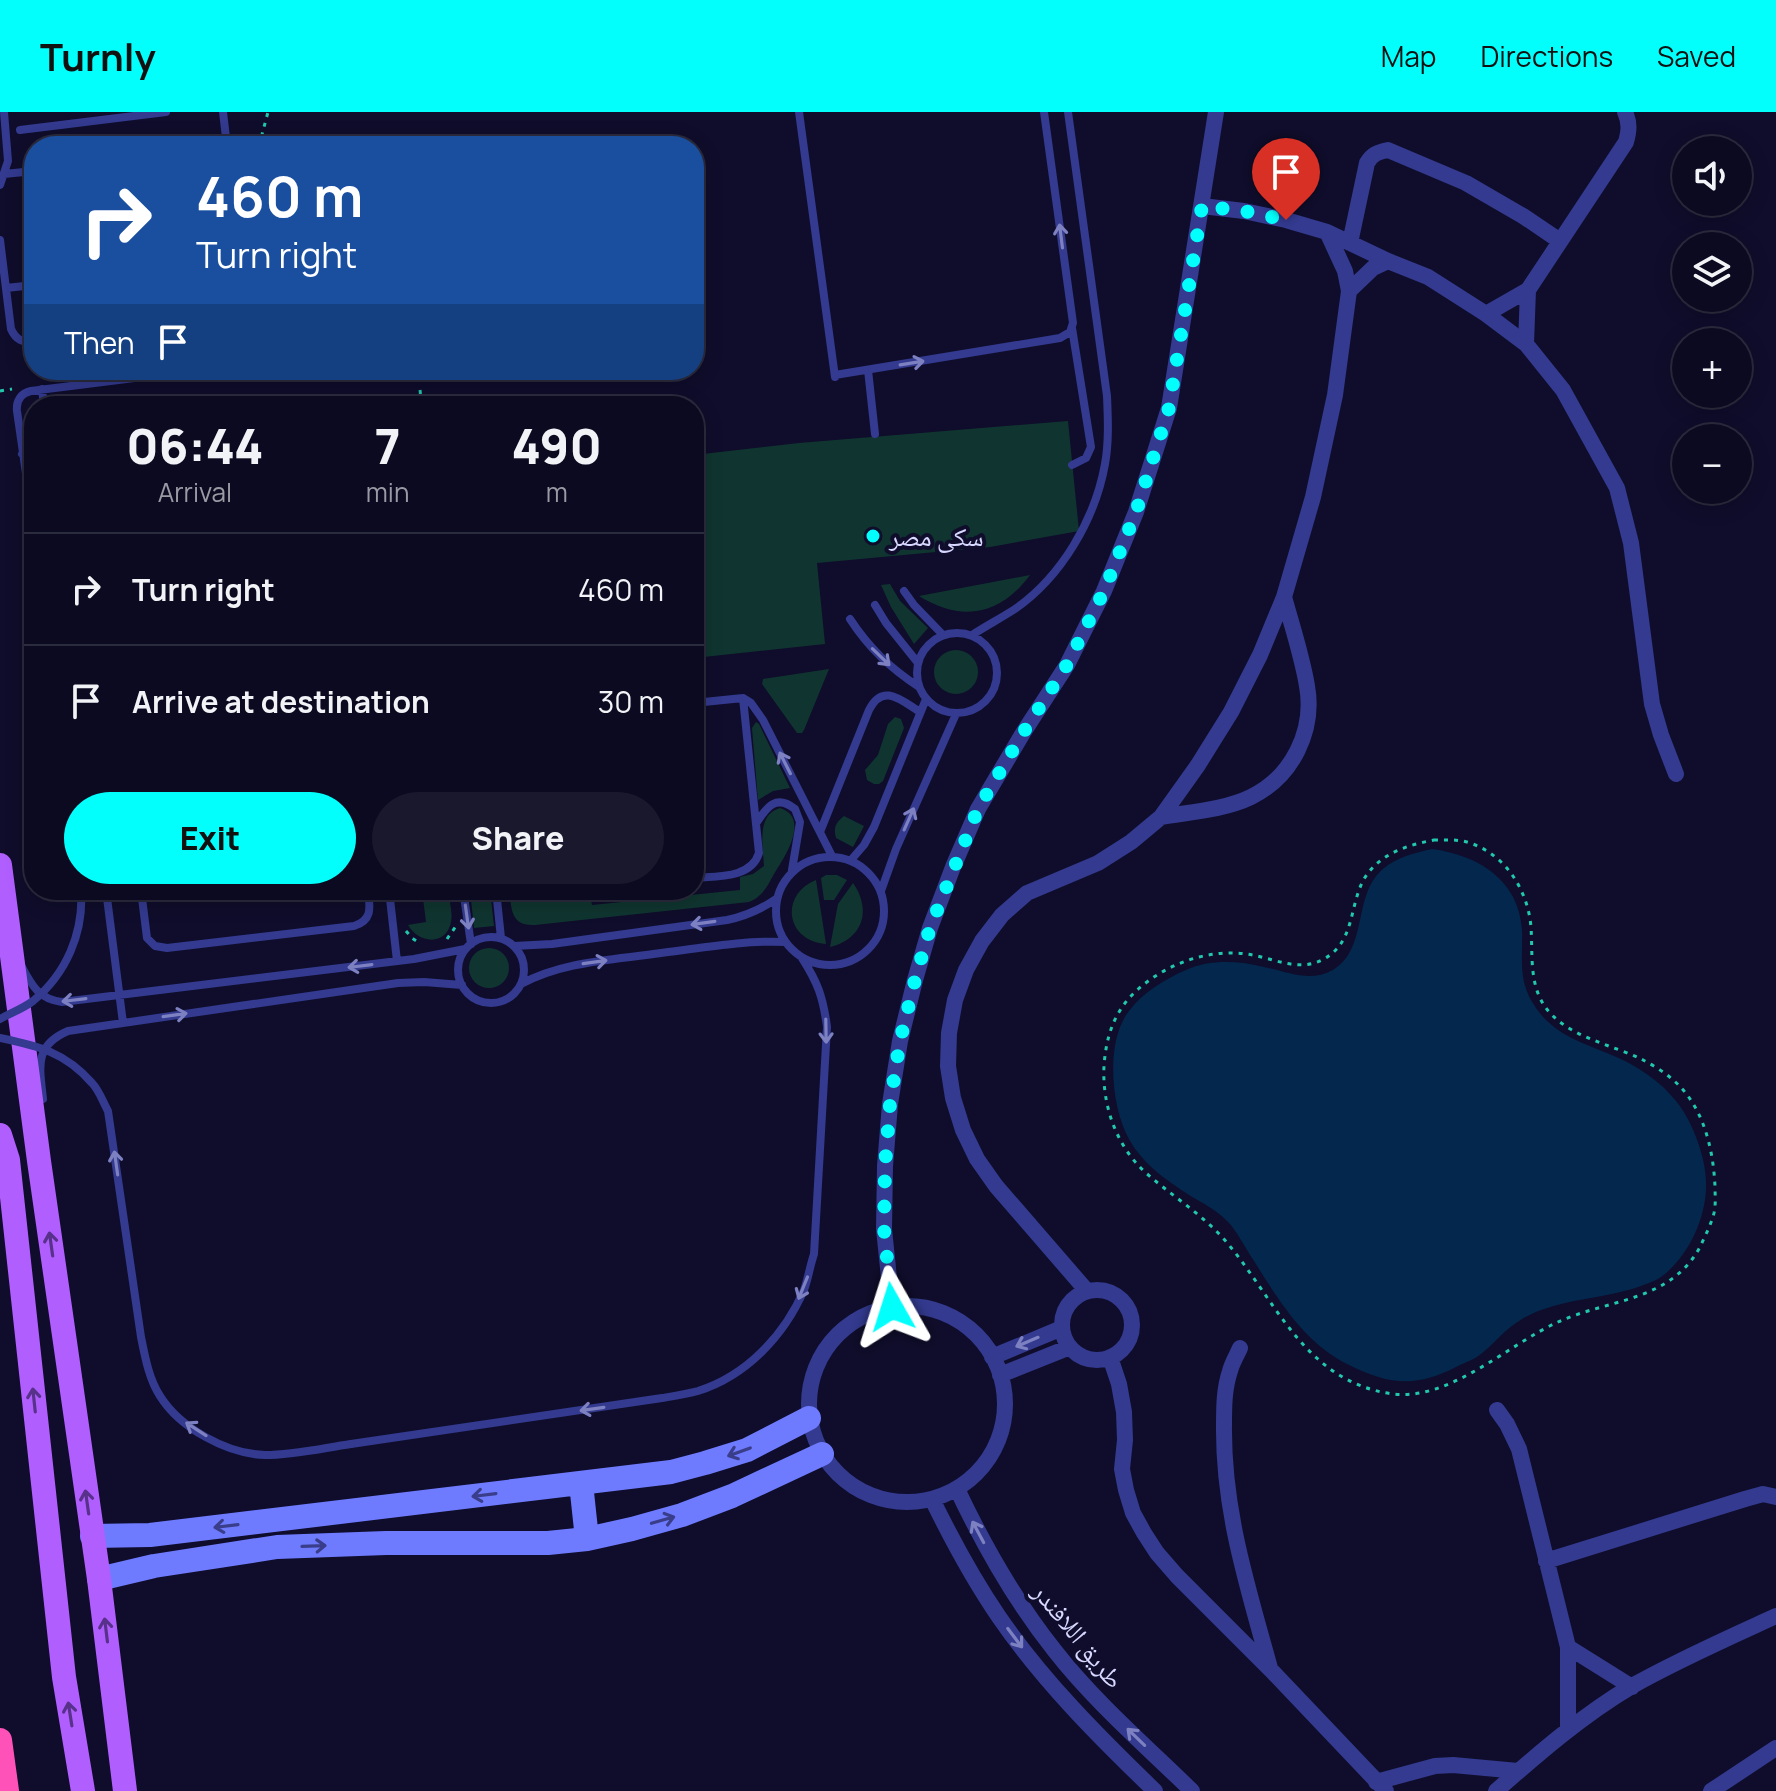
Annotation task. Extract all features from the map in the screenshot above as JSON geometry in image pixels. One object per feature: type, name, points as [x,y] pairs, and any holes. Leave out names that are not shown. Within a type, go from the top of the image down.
[{"type":"highway","points":[[0,1740],[7,1791]]},
{"type":"main road","points":[[0,865],[99,1579],[125,1791]]},
{"type":"main road","points":[[0,1135],[8,1160],[64,1677],[83,1791]]},
{"type":"street","points":[[892,1307],[884,1229],[887,1135],[900,1041],[919,967],[930,928],[978,809],[1067,665],[1104,591],[1136,512],[1169,408],[1216,112]]},
{"type":"street","points":[[1486,314],[1528,290],[1626,142],[1629,131],[1625,112]]},
{"type":"street","points":[[1350,243],[1367,163],[1371,156],[1388,150],[1466,183],[1560,241]]},
{"type":"street","points":[[1202,206],[1244,211],[1327,232],[1428,277],[1526,344],[1563,390],[1617,488],[1631,543],[1652,704],[1676,774]]},
{"type":"street","points":[[1087,1291],[996,1186],[977,1159],[963,1130],[953,1098],[948,1066],[949,1033],[955,1000],[966,970],[982,941],[1002,915],[1027,893],[1098,863],[1131,842],[1161,817],[1231,712],[1260,655],[1284,597],[1313,497],[1335,395],[1349,291],[1345,271],[1327,232]]},
{"type":"street","points":[[1349,291],[1373,268],[1388,261]]},
{"type":"street","points":[[1526,344],[1528,290]]},
{"type":"street","points":[[1161,817],[1249,798],[1272,784],[1291,764],[1303,740],[1309,714],[1307,687],[1284,597]]},
{"type":"street","points":[[1096,1289],[1115,1295],[1131,1318],[1130,1337],[1119,1353],[1102,1360],[1084,1358],[1064,1338],[1063,1316],[1068,1305],[1076,1296],[1087,1291],[1096,1289]]},
{"type":"street","points":[[892,1307],[926,1308],[958,1321],[971,1331],[992,1357],[1004,1391],[998,1440],[982,1468],[957,1489],[916,1502],[900,1503],[869,1495],[842,1478],[822,1454],[809,1418],[812,1380],[828,1345],[856,1320],[892,1307]]},
{"type":"street","points":[[992,1357],[1062,1328]]},
{"type":"street","points":[[1000,1375],[1070,1347]]},
{"type":"street","points":[[1240,1348],[1230,1369],[1224,1394],[1228,1499],[1237,1552],[1271,1670]]},
{"type":"street","points":[[1110,1357],[1124,1412],[1122,1469],[1126,1490],[1133,1513],[1144,1533],[1177,1576],[1381,1787],[1435,1766],[1518,1771]]},
{"type":"street","points":[[1497,1410],[1519,1449],[1568,1647],[1568,1730]]},
{"type":"street","points":[[92,1536],[150,1535],[671,1472],[747,1450],[809,1418]]},
{"type":"street","points":[[99,1579],[154,1566],[277,1547],[548,1543],[587,1539],[682,1515],[732,1496],[822,1454]]},
{"type":"street","points":[[581,1483],[587,1539]]},
{"type":"street","name":"طريق اللافندر","points":[[957,1489],[1001,1575],[1056,1653],[1192,1791]]},
{"type":"street","points":[[1546,1561],[1745,1499],[1763,1494],[1776,1497]]},
{"type":"street","name":"طريق اللافندر","points":[[932,1499],[975,1581],[1028,1656],[1067,1701],[1155,1791]]},
{"type":"street","points":[[1496,1791],[1568,1730],[1632,1687],[1776,1616]]},
{"type":"street","points":[[1568,1647],[1632,1687]]},
{"type":"street","points":[[1711,1791],[1776,1748]]},
{"type":"lane","points":[[0,185],[8,156],[4,112]]},
{"type":"lane","points":[[20,130],[166,112]]},
{"type":"lane","points":[[223,112],[226,136]]},
{"type":"lane","points":[[799,112],[835,377],[1060,338],[1068,335],[1072,327]]},
{"type":"lane","points":[[1044,112],[1091,447],[1086,458],[1072,465]]},
{"type":"lane","points":[[972,635],[1017,608],[1064,559],[1083,530],[1105,465],[1107,396],[1068,112]]},
{"type":"lane","points":[[4,174],[24,172]]},
{"type":"lane","points":[[0,240],[11,329],[14,336],[24,341]]},
{"type":"lane","points":[[6,288],[24,286]]},
{"type":"lane","points":[[868,370],[875,434]]},
{"type":"lane","points":[[24,466],[17,402],[26,392],[113,380]]},
{"type":"lane","points":[[42,389],[43,396]]},
{"type":"lane","points":[[904,591],[943,635]]},
{"type":"lane","points":[[875,605],[918,663]]},
{"type":"lane","points":[[850,619],[880,658],[919,687]]},
{"type":"lane","points":[[962,632],[972,635],[983,641],[997,662],[995,688],[980,707],[956,714],[944,711],[926,699],[919,687],[918,663],[923,651],[943,635],[962,632]]},
{"type":"lane","points":[[820,832],[874,700],[891,696],[920,712]]},
{"type":"lane","points":[[704,877],[749,869],[759,853],[743,698]]},
{"type":"lane","points":[[704,702],[743,698],[751,703],[763,720],[832,856]]},
{"type":"lane","points":[[851,860],[870,836],[926,699]]},
{"type":"lane","points":[[881,892],[896,849],[956,714]]},
{"type":"lane","points":[[756,823],[765,809],[777,803],[784,802],[795,809],[800,822],[792,870]]},
{"type":"lane","points":[[0,1038],[40,1047],[64,1057],[93,1084],[108,1111],[141,1337],[148,1368],[159,1395],[175,1415],[197,1432],[243,1452],[286,1454],[700,1391],[732,1376],[763,1353],[785,1324],[804,1290],[814,1254],[827,1027],[816,980],[778,929],[776,899],[782,883],[792,870],[804,862],[832,856],[851,860],[864,868],[881,892],[883,925],[876,940],[865,953],[851,961],[834,965],[818,964],[802,958]]},
{"type":"lane","points":[[514,946],[552,944],[727,920],[753,913],[776,899]]},
{"type":"lane","points":[[0,1019],[31,1003],[58,977],[77,937],[81,900]]},
{"type":"lane","points":[[107,900],[123,1023]]},
{"type":"lane","points":[[142,900],[147,938],[155,946],[167,948],[354,926],[364,922],[370,912],[369,900]]},
{"type":"lane","points":[[390,900],[397,961]]},
{"type":"lane","points":[[464,900],[468,946],[458,967],[462,985],[474,998],[492,1003],[509,998],[521,984],[547,972],[575,965],[751,942],[785,942]]},
{"type":"lane","points":[[497,900],[501,938]]},
{"type":"lane","points":[[10,941],[30,984],[44,997],[62,1002],[431,957],[468,946],[480,938],[491,937],[501,938],[514,946],[523,960],[521,984]]},
{"type":"lane","points":[[43,1099],[41,1057],[46,1045],[68,1031],[398,983],[462,985]]},
{"type":"lane","points":[[39,1161],[45,1132]]},
{"type":"path","points":[[262,136],[268,112]]},
{"type":"path","points":[[420,390],[421,396]]},
{"type":"path","points":[[1457,840],[1470,842],[1489,852],[1503,863],[1518,883],[1527,903],[1534,984],[1548,1011],[1564,1025],[1640,1059],[1671,1078],[1689,1098],[1705,1125],[1714,1160],[1715,1207],[1711,1225],[1696,1254],[1671,1281],[1645,1294],[1580,1314],[1530,1336],[1486,1365],[1448,1384],[1416,1393],[1396,1395],[1370,1389],[1335,1374],[1309,1352],[1285,1325],[1212,1226],[1143,1171],[1120,1140],[1108,1113],[1103,1085],[1105,1054],[1114,1018],[1133,995],[1153,978],[1197,957],[1232,952],[1302,966],[1325,959],[1344,939],[1364,880],[1376,865],[1412,844],[1457,840]]},
{"type":"path","points":[[403,922],[412,938],[428,946]]},
{"type":"path","points":[[446,940],[456,925]]},
{"type":"green space","name":"سكى مصر","points":[[1068,421],[1079,531],[990,547],[817,563],[825,644],[704,657],[704,454]]},
{"type":"green space","points":[[1030,575],[1006,599],[979,611],[950,609],[919,596]]},
{"type":"green space","points":[[890,584],[900,601],[928,628],[914,644],[881,585]]},
{"type":"green space","points":[[956,650],[972,656],[978,672],[972,688],[956,694],[940,688],[934,672],[940,656]]},
{"type":"green space","points":[[829,669],[804,730],[797,733],[762,684],[763,679]]},
{"type":"green space","points":[[895,717],[901,719],[904,728],[883,781],[874,784],[867,780],[865,770],[878,755],[888,724]]},
{"type":"green space","points":[[756,722],[790,788],[773,791],[758,800],[752,728]]},
{"type":"green space","points":[[780,808],[789,813],[794,820],[792,839],[766,888],[749,902],[535,925],[521,923],[512,910],[510,900],[591,900],[592,905],[641,900],[704,900],[704,894],[740,890],[740,877],[753,874],[764,866],[764,824],[772,812]]},
{"type":"green space","points":[[844,816],[864,826],[853,847],[836,838],[836,826]]},
{"type":"green space","points":[[837,875],[847,880],[834,900],[824,900],[821,878]]},
{"type":"green space","points":[[816,880],[826,944],[802,935],[792,916],[796,896]]},
{"type":"green space","points":[[853,883],[862,903],[861,922],[850,937],[830,947],[838,904]]},
{"type":"green space","points":[[423,900],[450,900],[451,922],[444,936],[425,939],[408,925],[426,922]]},
{"type":"green space","points":[[471,900],[491,900],[494,926],[474,928]]},
{"type":"green space","points":[[489,948],[503,954],[509,968],[503,982],[489,988],[475,982],[469,968],[475,954]]},
{"type":"water","points":[[1432,849],[1480,864],[1504,884],[1519,912],[1523,974],[1531,1000],[1561,1032],[1625,1061],[1668,1092],[1691,1124],[1704,1162],[1706,1189],[1703,1212],[1694,1235],[1674,1266],[1659,1278],[1626,1291],[1536,1312],[1516,1323],[1473,1359],[1429,1378],[1403,1381],[1377,1377],[1349,1365],[1319,1346],[1306,1333],[1283,1306],[1230,1224],[1167,1180],[1135,1148],[1118,1110],[1113,1074],[1116,1039],[1121,1024],[1134,1004],[1154,987],[1186,970],[1225,962],[1307,976],[1333,970],[1352,949],[1373,880],[1394,861]]},
{"type":"place","name":"سكى مصر","points":[[873,536]]},
{"type":"route","points":[[892,1307],[884,1229],[890,1104],[900,1041],[930,928],[978,809],[1067,665],[1104,591],[1136,512],[1169,408],[1202,206],[1286,220]]}]
